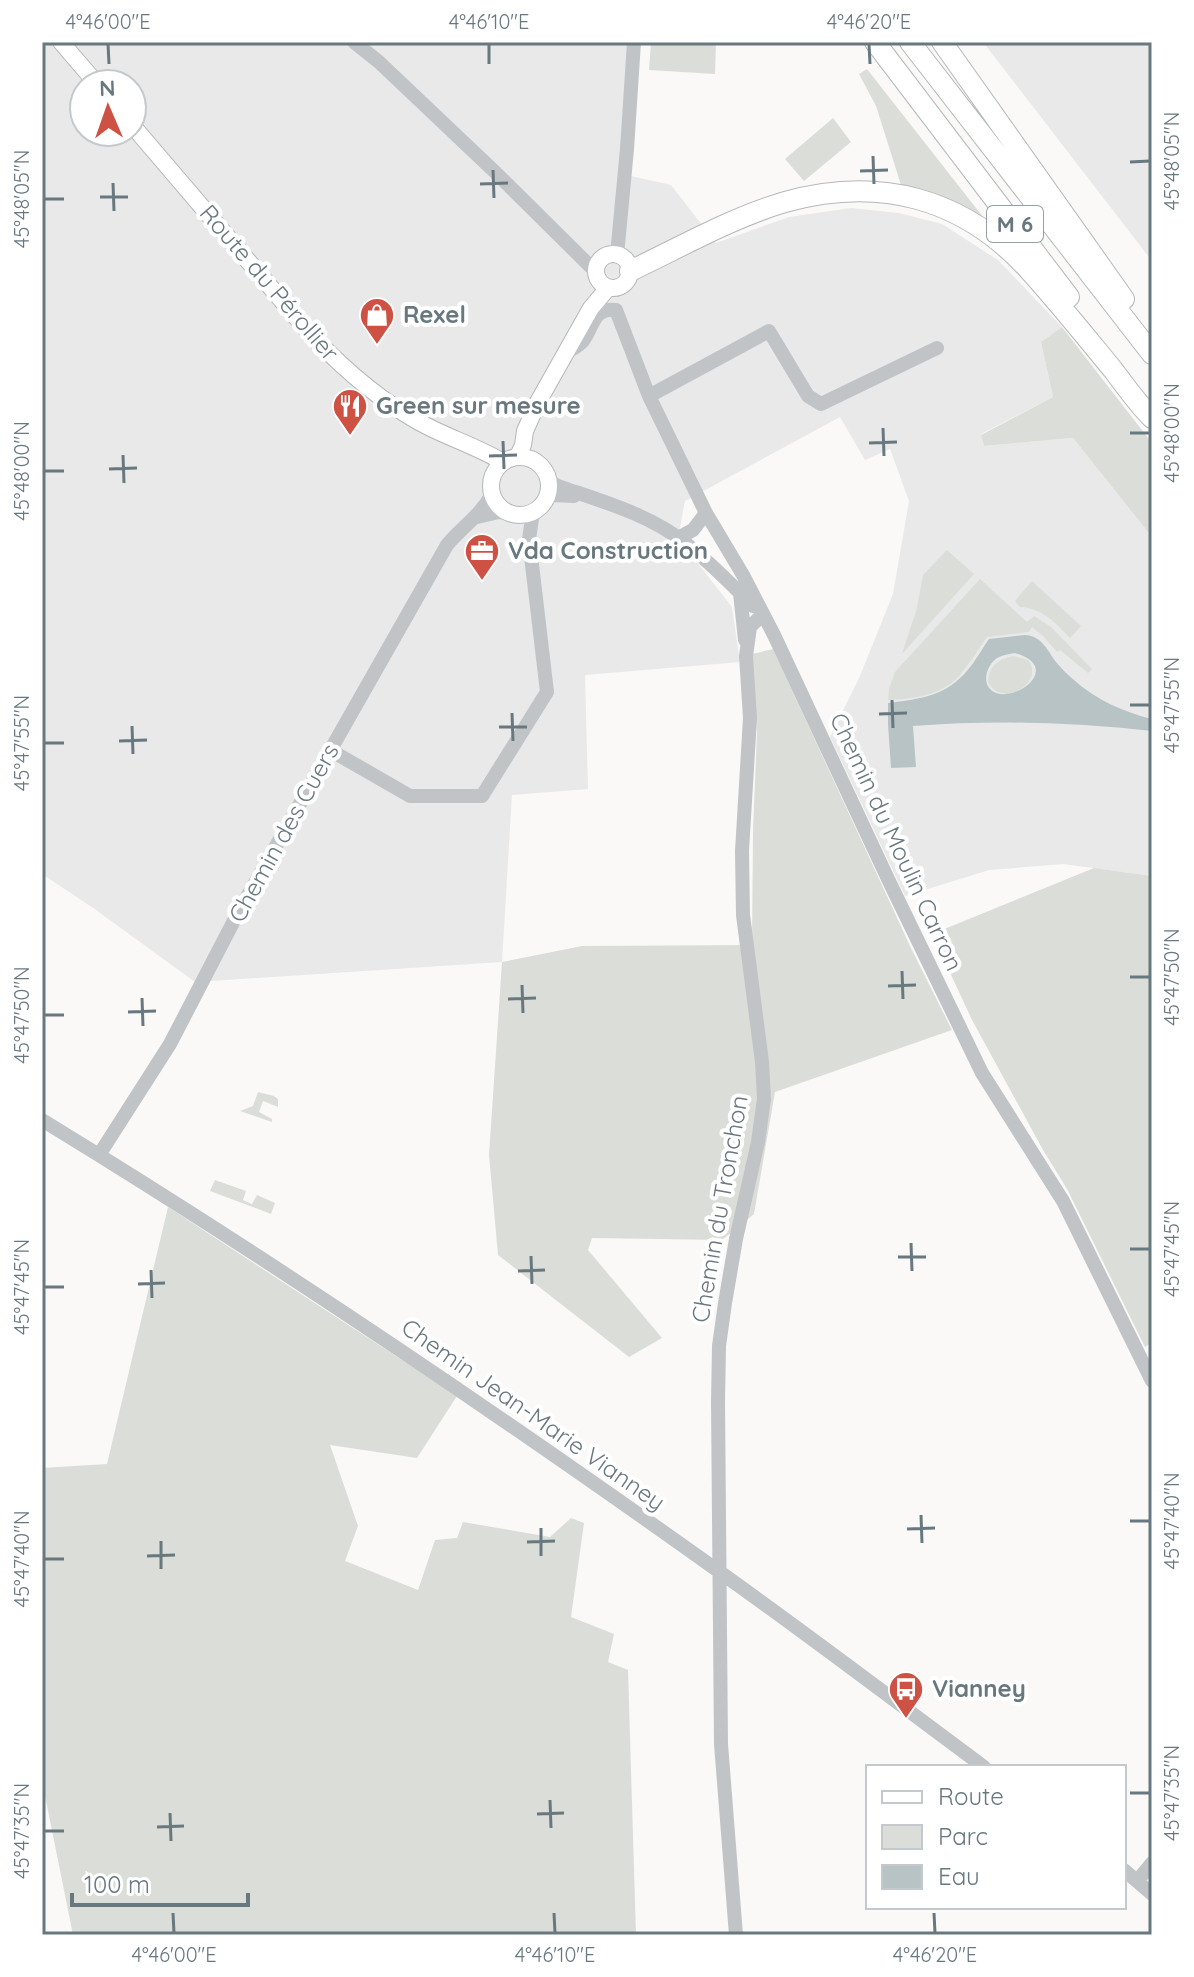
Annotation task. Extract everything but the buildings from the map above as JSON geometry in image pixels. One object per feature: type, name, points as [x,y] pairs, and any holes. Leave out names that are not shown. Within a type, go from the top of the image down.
[{"type":"highway","name":"M 6","points":[[875,42],[1152,408]]},
{"type":"highway","name":"M 6","points":[[910,42],[1152,354]]},
{"type":"highway","points":[[942,42],[1089,247],[1152,343]]},
{"type":"highway","points":[[623,263],[785,202],[852,191],[914,197],[962,216],[1007,249],[1049,292],[1152,418]]},
{"type":"main road","points":[[61,42],[83,68]]},
{"type":"main road","name":"Route du Pérollier","points":[[148,144],[339,364],[418,422],[512,462]]},
{"type":"main road","points":[[512,462],[543,468],[548,489],[541,506],[519,513],[501,508],[492,494],[491,478],[512,462],[532,415],[591,308],[601,280],[598,262],[612,254],[623,263],[629,276],[623,285],[613,288],[601,280]]},
{"type":"street","points":[[354,42],[495,172],[601,280]]},
{"type":"street","points":[[623,263],[633,46]]},
{"type":"street","name":"Chemin du Moulin Carron","points":[[566,353],[581,343],[595,317],[616,310],[649,396],[706,513],[774,635],[982,1073],[1063,1201],[1152,1381]]},
{"type":"street","points":[[649,396],[769,331],[808,396],[821,404],[937,348]]},
{"type":"street","points":[[548,489],[552,495],[588,497],[627,510],[678,538],[715,568],[762,615]]},
{"type":"street","name":"Chemin des Cuers","points":[[99,1155],[170,1044],[239,911],[447,545],[484,508],[492,494]]},
{"type":"street","points":[[330,750],[410,796],[482,796],[547,692],[529,539],[524,523],[519,513],[499,512],[476,517]]},
{"type":"street","points":[[678,538],[693,530],[706,513]]},
{"type":"street","points":[[740,593],[746,656]]},
{"type":"street","name":"Chemin du Tronchon","points":[[736,1935],[721,1744],[719,1346],[736,1239],[758,1142],[764,1099],[743,915],[742,851],[750,718],[746,656],[750,627],[762,615]]},
{"type":"street","name":"Chemin Jean-Marie Vianney","points":[[42,1120],[400,1349],[718,1571],[981,1765]]},
{"type":"street","points":[[1138,1880],[1152,1863]]},
{"type":"street","points":[[1126,1871],[1152,1894]]},
{"type":"shaded area","points":[[42,42],[635,42],[631,176],[671,185],[716,243],[789,217],[851,208],[899,213],[942,224],[998,260],[1062,327],[1041,342],[1053,397],[981,434],[984,446],[1073,438],[1152,537],[1152,876],[1063,864],[989,870],[905,896],[830,737],[860,676],[893,594],[909,501],[890,449],[865,460],[840,417],[685,501],[678,538],[732,607],[740,662],[585,675],[588,789],[512,795],[502,962],[195,982],[42,874]]},
{"type":"shaded area","points":[[983,42],[1152,42],[1152,261]]},
{"type":"green space","points":[[651,42],[716,42],[715,74],[649,70]]},
{"type":"green space","points":[[867,69],[987,222],[968,209],[901,185],[876,106],[859,74]]},
{"type":"green space","points":[[833,118],[851,142],[804,181],[785,159]]},
{"type":"green space","points":[[1062,327],[1152,443],[1152,537],[1073,438],[984,446],[981,435],[1053,397],[1041,342]]},
{"type":"green space","points":[[947,550],[974,574],[902,654],[917,608],[923,575]]},
{"type":"green space","points":[[980,579],[1027,622],[1034,616],[1051,627],[1092,669],[1088,673],[1060,650],[1057,652],[1032,627],[1029,632],[987,637],[960,675],[945,687],[917,697],[888,700],[895,672]]},
{"type":"green space","points":[[1032,581],[1081,626],[1070,638],[1048,617],[1020,607],[1015,601]]},
{"type":"green space","points":[[773,649],[952,1030],[775,1092],[754,1214],[722,1240],[592,1238],[588,1250],[662,1338],[629,1357],[498,1255],[489,1155],[502,962],[582,946],[752,945],[757,732],[752,654]]},
{"type":"green space","points":[[1013,656],[1028,660],[1031,677],[1020,690],[1002,693],[994,690],[988,682],[990,671],[995,664]]},
{"type":"green space","points":[[1094,868],[1152,876],[1152,1342],[1145,1347],[1067,1189],[972,1020],[932,934]]},
{"type":"green space","points":[[258,1092],[278,1099],[278,1107],[263,1101],[259,1112],[272,1122],[240,1111],[253,1106]]},
{"type":"green space","points":[[215,1180],[246,1191],[243,1200],[252,1204],[257,1195],[275,1203],[271,1214],[210,1191]]},
{"type":"green space","points":[[168,1207],[457,1396],[417,1458],[330,1445],[358,1526],[345,1561],[418,1590],[435,1540],[457,1538],[463,1522],[550,1537],[571,1518],[584,1523],[571,1617],[614,1634],[608,1662],[628,1670],[636,1935],[73,1935],[42,1781],[42,1468],[107,1464]]},
{"type":"water","points":[[1025,635],[1036,638],[1065,671],[1092,694],[1121,709],[1152,719],[1152,731],[1032,723],[913,726],[916,767],[891,768],[888,703],[926,697],[952,685],[989,639]],"holes":[[[1015,653],[1029,660],[1035,668],[1035,676],[1020,690],[1000,694],[988,686],[987,673],[997,658]]]},
{"type":"place","name":"Rexel","points":[[377,346]]},
{"type":"place","name":"Green sur mesure","points":[[350,437]]},
{"type":"place","name":"Vda Construction","points":[[482,582]]},
{"type":"place","name":"Vianney","points":[[906,1720]]}]
